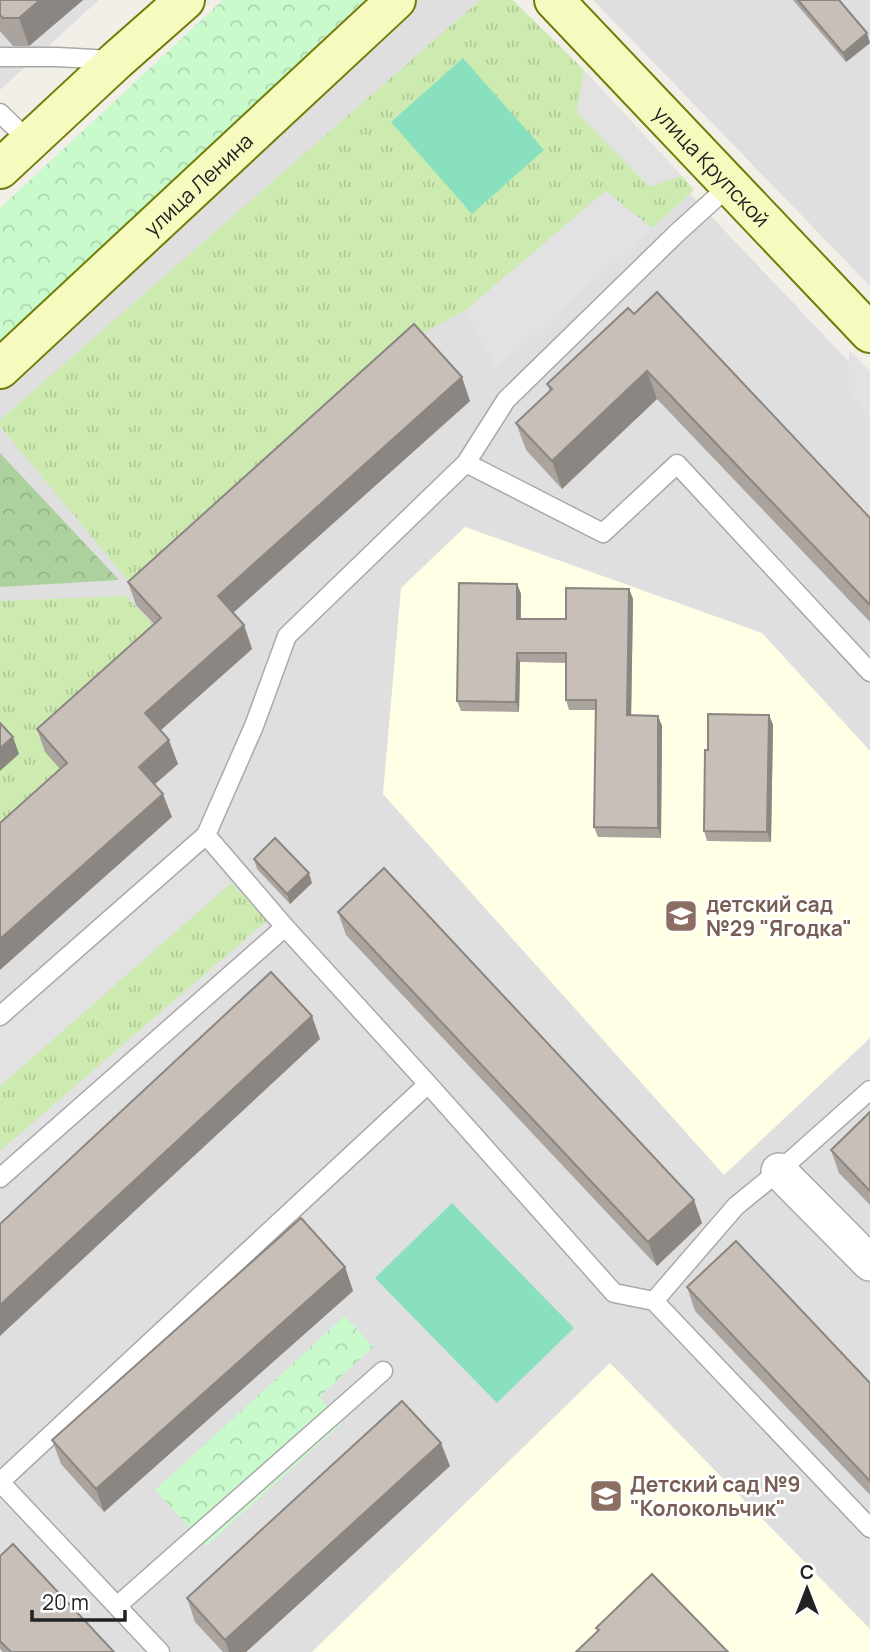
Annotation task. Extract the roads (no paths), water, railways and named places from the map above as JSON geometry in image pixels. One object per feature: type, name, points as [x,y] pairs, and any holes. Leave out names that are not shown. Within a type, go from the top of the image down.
[{"type":"main road","points":[[0,169],[185,0]]},
{"type":"main road","name":"улица Ленина","points":[[0,369],[396,0]]},
{"type":"main road","name":"улица Крупской","points":[[554,0],[870,333]]},
{"type":"street","points":[[779,1171],[870,1263]]},
{"type":"lane","points":[[0,57],[117,60]]},
{"type":"lane","points":[[0,113],[30,142]]},
{"type":"lane","points":[[0,1016],[206,835],[254,726],[287,636],[466,463],[506,400],[730,185]]},
{"type":"lane","points":[[466,463],[603,533],[677,464],[870,672]]},
{"type":"lane","points":[[206,835],[285,927],[614,1293],[654,1301],[870,1528]]},
{"type":"lane","points":[[0,1178],[285,927]]},
{"type":"lane","points":[[160,1652],[0,1482],[428,1084]]},
{"type":"lane","points":[[654,1301],[736,1206],[870,1090]]},
{"type":"lane","points":[[117,1606],[383,1371]]},
{"type":"place","name":"детский сад №29 \"Ягодка\"","points":[[681,916]]},
{"type":"place","name":"Детский сад №9 \"Колокольчик\"","points":[[606,1496]]}]
